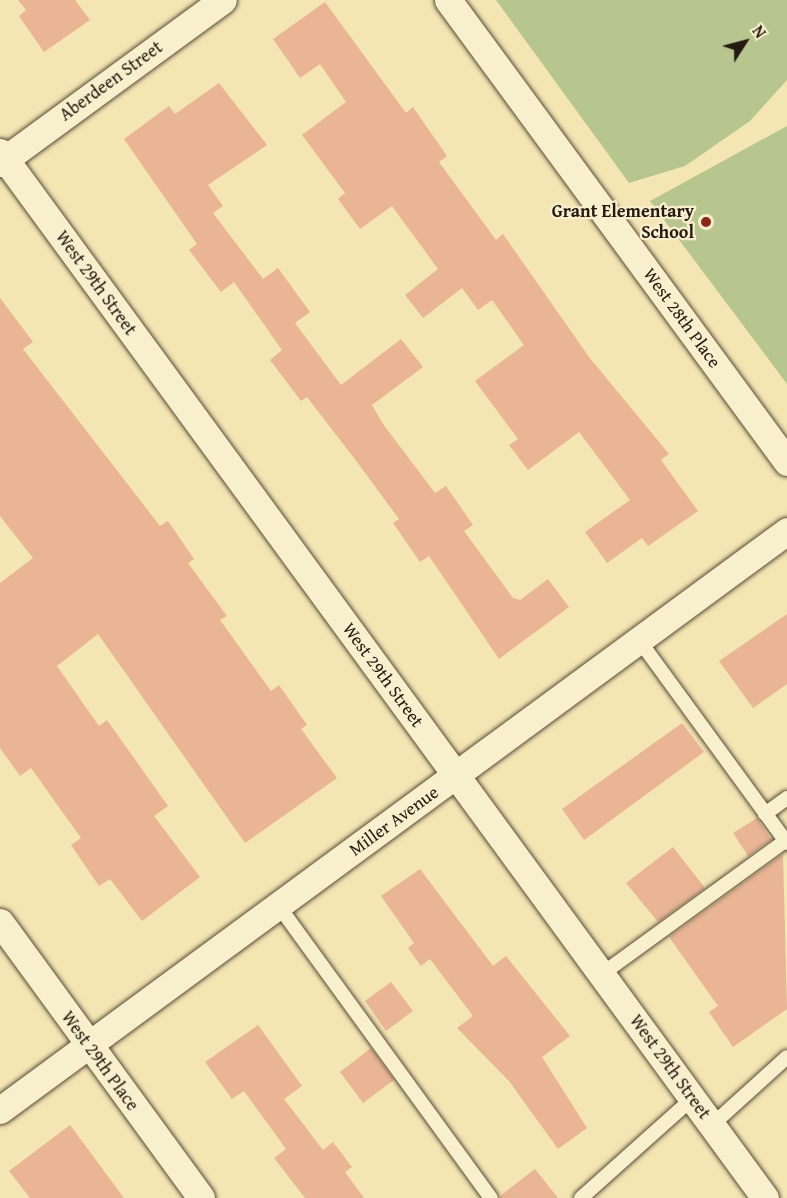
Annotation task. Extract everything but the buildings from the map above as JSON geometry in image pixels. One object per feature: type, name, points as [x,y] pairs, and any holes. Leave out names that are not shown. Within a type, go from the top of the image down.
[{"type":"street","name":"Aberdeen Street","points":[[2,158],[223,0]]},
{"type":"street","name":"West 28th Place","points":[[448,0],[787,462]]},
{"type":"street","name":"West 29th Street","points":[[2,158],[765,1198]]},
{"type":"street","name":"Miller Avenue","points":[[0,1110],[787,531]]},
{"type":"street","name":"West 29th Place","points":[[0,922],[201,1198]]},
{"type":"lane","points":[[602,974],[786,842],[639,640]]},
{"type":"lane","points":[[765,814],[787,798]]},
{"type":"lane","points":[[278,905],[491,1198]]},
{"type":"lane","points":[[712,1125],[787,1057]]},
{"type":"lane","points":[[581,1198],[693,1098]]},
{"type":"green space","points":[[496,0],[787,0],[787,80],[750,121],[685,166],[629,183]]},
{"type":"green space","points":[[787,126],[787,384],[650,201]]},
{"type":"place","name":"Grant Elementary School","points":[[706,222]]}]
